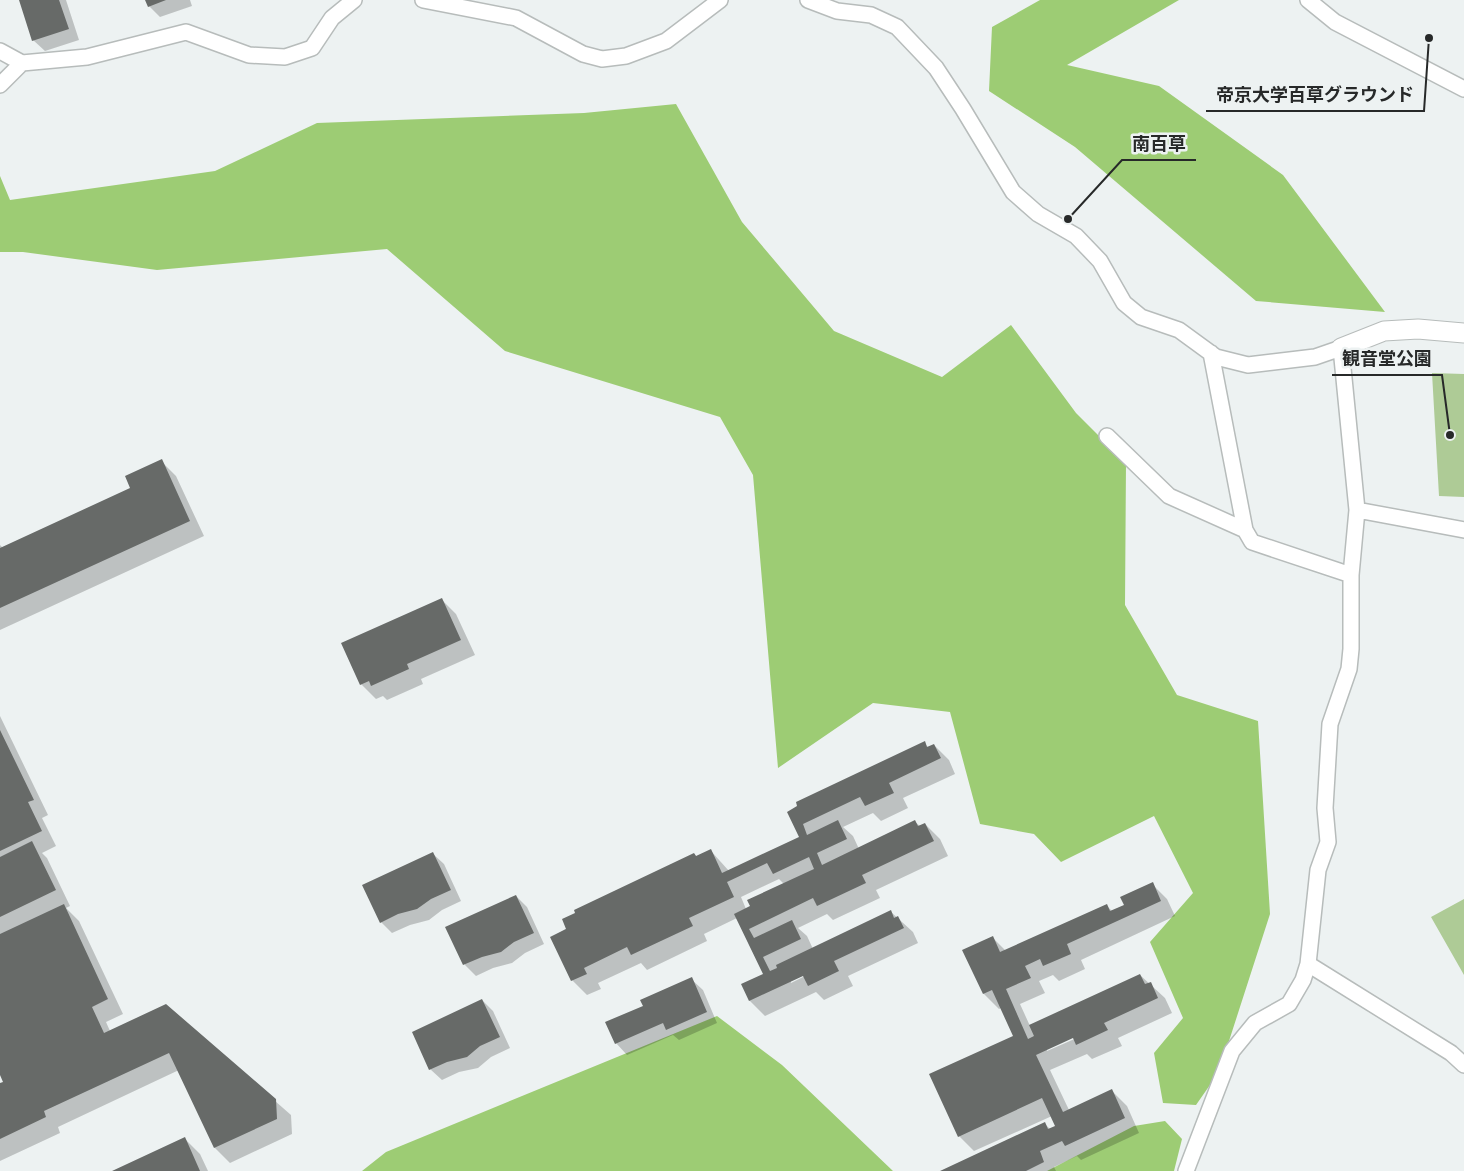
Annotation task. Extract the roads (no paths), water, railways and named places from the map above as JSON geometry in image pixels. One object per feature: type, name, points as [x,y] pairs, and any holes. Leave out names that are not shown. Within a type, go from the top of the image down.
[{"type":"street","points":[[0,51],[22,63],[87,57],[186,32],[249,56],[285,57],[312,48],[332,18],[349,2],[354,0]]},
{"type":"street","points":[[424,0],[516,18],[582,54],[602,58],[626,56],[666,42],[720,0]]},
{"type":"street","points":[[808,0],[837,10],[871,15],[897,27],[936,68],[1013,192],[1038,214],[1076,236],[1100,260],[1124,302],[1142,317],[1179,330],[1216,357],[1248,365],[1315,357],[1384,331],[1418,329],[1464,333]]},
{"type":"street","points":[[1308,0],[1335,22],[1464,90]]},
{"type":"street","points":[[0,85],[22,63]]},
{"type":"street","points":[[1186,1171],[1232,1051],[1255,1023],[1289,1004],[1303,980],[1308,964],[1318,870],[1328,842],[1325,808],[1330,724],[1349,669],[1351,575],[1357,510],[1340,348]]},
{"type":"street","points":[[1212,353],[1246,530],[1252,542],[1351,575]]},
{"type":"street","points":[[1108,436],[1169,496],[1246,530]]},
{"type":"street","points":[[1357,510],[1464,530]]},
{"type":"street","points":[[1308,964],[1451,1053],[1464,1065]]},
{"type":"place","name":"帝京大学百草グラウンド","points":[[1429,38]]},
{"type":"place","name":"南百草","points":[[1068,219]]},
{"type":"place","name":"観音堂公園","points":[[1450,435]]}]
